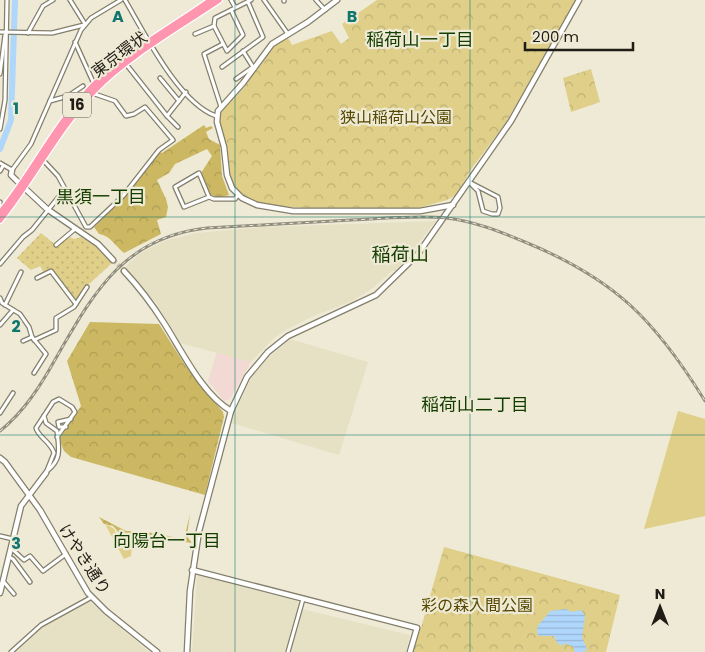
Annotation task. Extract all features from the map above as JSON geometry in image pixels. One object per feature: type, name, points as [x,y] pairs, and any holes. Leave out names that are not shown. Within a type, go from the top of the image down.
[{"type":"highway","name":"東京環状","points":[[0,213],[43,160],[92,93],[126,64],[211,0]]},
{"type":"highway","name":"東京環状","points":[[0,220],[78,104],[94,84],[219,0]]},
{"type":"street","points":[[0,129],[5,100],[7,0]]},
{"type":"street","points":[[28,33],[43,6],[53,0]]},
{"type":"street","points":[[70,0],[85,24]]},
{"type":"street","points":[[0,32],[58,32],[85,24],[104,9],[121,0]]},
{"type":"street","points":[[125,0],[152,44],[164,69],[198,107],[216,116]]},
{"type":"street","points":[[231,0],[235,7]]},
{"type":"street","points":[[264,0],[288,34]]},
{"type":"street","points":[[316,0],[325,10]]},
{"type":"street","points":[[326,0],[331,6]]},
{"type":"street","points":[[337,0],[331,6],[272,44],[221,107],[216,116],[225,153],[227,175],[238,195],[257,205],[293,211],[420,211],[453,205]]},
{"type":"street","points":[[187,652],[192,570],[202,521],[231,411],[247,377],[274,347],[302,328],[376,295],[418,254],[516,113],[579,0]]},
{"type":"street","points":[[222,67],[263,37],[249,1],[235,7],[215,18],[214,26],[227,50],[243,35],[231,10]]},
{"type":"street","points":[[12,170],[28,149],[75,42],[85,24]]},
{"type":"street","points":[[195,34],[214,26]]},
{"type":"street","points":[[0,74],[6,32]]},
{"type":"street","points":[[75,42],[94,84]]},
{"type":"street","points":[[221,107],[204,54],[223,44]]},
{"type":"street","points":[[243,51],[253,66]]},
{"type":"street","points":[[126,64],[166,116],[178,127]]},
{"type":"street","points":[[236,79],[253,66]]},
{"type":"street","points":[[160,78],[179,101]]},
{"type":"street","points":[[49,101],[66,97],[83,86]]},
{"type":"street","points":[[166,116],[186,92]]},
{"type":"street","points":[[43,160],[58,176],[86,227],[90,227],[123,196],[159,150],[173,140],[145,107],[134,114],[126,116],[115,101],[92,93]]},
{"type":"street","points":[[0,170],[2,165],[12,170]]},
{"type":"street","points":[[12,170],[12,174],[22,186],[47,209],[98,244],[114,260]]},
{"type":"street","points":[[209,197],[199,173],[175,187],[184,208],[209,197],[214,199],[235,199],[238,195]]},
{"type":"street","points":[[469,182],[498,198],[500,205],[498,214],[492,214],[484,210],[479,193],[469,182]]},
{"type":"street","points":[[0,264],[23,237],[32,230],[65,189]]},
{"type":"street","points":[[56,244],[75,229]]},
{"type":"street","points":[[38,278],[51,271],[76,304]]},
{"type":"street","points":[[124,271],[151,302],[197,375],[220,403],[231,411]]},
{"type":"street","points":[[5,305],[21,272]]},
{"type":"street","points":[[22,341],[56,330],[56,318],[76,304],[87,287]]},
{"type":"street","points":[[0,298],[5,305],[20,314],[29,326],[33,339],[46,354],[34,372]]},
{"type":"street","points":[[0,326],[13,310]]},
{"type":"street","points":[[0,413],[13,393]]},
{"type":"street","points":[[46,473],[54,453],[50,443],[36,431],[38,423],[55,400],[60,399],[74,408],[75,412],[57,437]]},
{"type":"street","points":[[44,415],[46,423]]},
{"type":"street","points":[[66,427],[60,427],[58,422],[71,418]]},
{"type":"street","points":[[0,593],[21,506],[28,493],[59,458],[56,430],[46,423],[38,423]]},
{"type":"street","name":"けやき通り","points":[[0,460],[28,493],[92,597],[112,617],[157,652]]},
{"type":"street","points":[[0,536],[13,539]]},
{"type":"street","points":[[11,548],[24,560],[30,556],[43,571],[66,554]]},
{"type":"street","points":[[9,557],[13,559],[30,582]]},
{"type":"street","points":[[192,570],[417,628],[410,652]]},
{"type":"street","points":[[3,580],[14,594]]},
{"type":"street","points":[[11,652],[41,625],[92,597]]},
{"type":"street","points":[[288,652],[303,599]]},
{"type":"shaded area","points":[[436,221],[396,271],[392,271],[373,288],[352,301],[311,317],[288,329],[274,338],[251,362],[180,343],[157,304],[125,267],[141,253],[164,241],[196,233],[265,227]]},
{"type":"shaded area","points":[[290,339],[368,362],[339,455],[232,423],[251,378],[268,358]]},
{"type":"shaded area","points":[[217,352],[251,362],[230,399],[224,401],[208,381]]},
{"type":"shaded area","points":[[201,575],[300,602],[287,652],[192,652],[197,577]]},
{"type":"shaded area","points":[[89,601],[149,652],[12,652],[45,624]]},
{"type":"shaded area","points":[[302,609],[410,635],[406,652],[290,652]]},
{"type":"green space","name":"狭山稲荷山公園","points":[[377,0],[577,0],[505,124],[472,168],[456,195],[447,200],[418,208],[308,208],[274,206],[257,202],[240,193],[230,176],[227,145],[219,118],[220,114],[243,88],[274,46],[288,38],[292,45],[332,31],[341,44],[349,38],[342,24]]},
{"type":"green space","points":[[591,69],[600,102],[571,112],[563,78]]},
{"type":"green space","points":[[204,125],[206,128],[211,126],[213,128],[206,132],[209,139],[220,145],[222,176],[229,195],[219,198],[209,194],[201,173],[212,156],[207,149],[175,164],[169,173],[157,180],[168,207],[166,217],[157,220],[161,234],[124,253],[110,239],[99,234],[94,227],[125,197],[160,152],[162,153]]},
{"type":"green space","points":[[41,233],[57,246],[70,237],[74,239],[81,237],[96,247],[112,263],[87,286],[75,301],[51,270],[44,273],[40,266],[31,270],[17,258]]},
{"type":"green space","points":[[90,322],[159,324],[185,365],[223,412],[224,417],[205,495],[71,457],[64,451],[59,439],[81,406],[67,361]]},
{"type":"green space","points":[[678,411],[705,419],[705,516],[644,529]]},
{"type":"green space","points":[[190,514],[187,536],[192,543],[120,534],[113,526],[104,524],[99,517],[126,531],[142,531],[184,539]]},
{"type":"green space","points":[[108,525],[114,529],[118,536],[133,538],[131,556],[124,559],[106,526]]},
{"type":"green space","name":"彩の森入間公園","points":[[444,547],[620,595],[606,652],[410,652],[417,627],[421,628]]},
{"type":"water","points":[[566,609],[572,612],[581,610],[585,616],[582,637],[587,649],[584,652],[574,652],[574,647],[564,643],[563,646],[557,643],[554,636],[539,636],[537,632],[538,626],[550,611]]},
{"type":"waterway","points":[[0,149],[11,120],[15,0]]},
{"type":"tunnel","points":[[113,260],[124,271]]},
{"type":"railway","points":[[0,431],[9,424],[31,398],[84,311],[99,290],[133,256],[154,243],[178,233],[207,228],[398,218],[446,218],[476,224],[525,242],[557,256],[584,271],[608,287],[650,325],[687,372],[705,401]]},
{"type":"district","name":"稲荷山一丁目","points":[[420,40]]},
{"type":"district","name":"黒須一丁目","points":[[101,197]]},
{"type":"district","name":"稲荷山","points":[[400,254]]},
{"type":"district","name":"稲荷山二丁目","points":[[475,405]]},
{"type":"district","name":"向陽台一丁目","points":[[167,541]]}]
